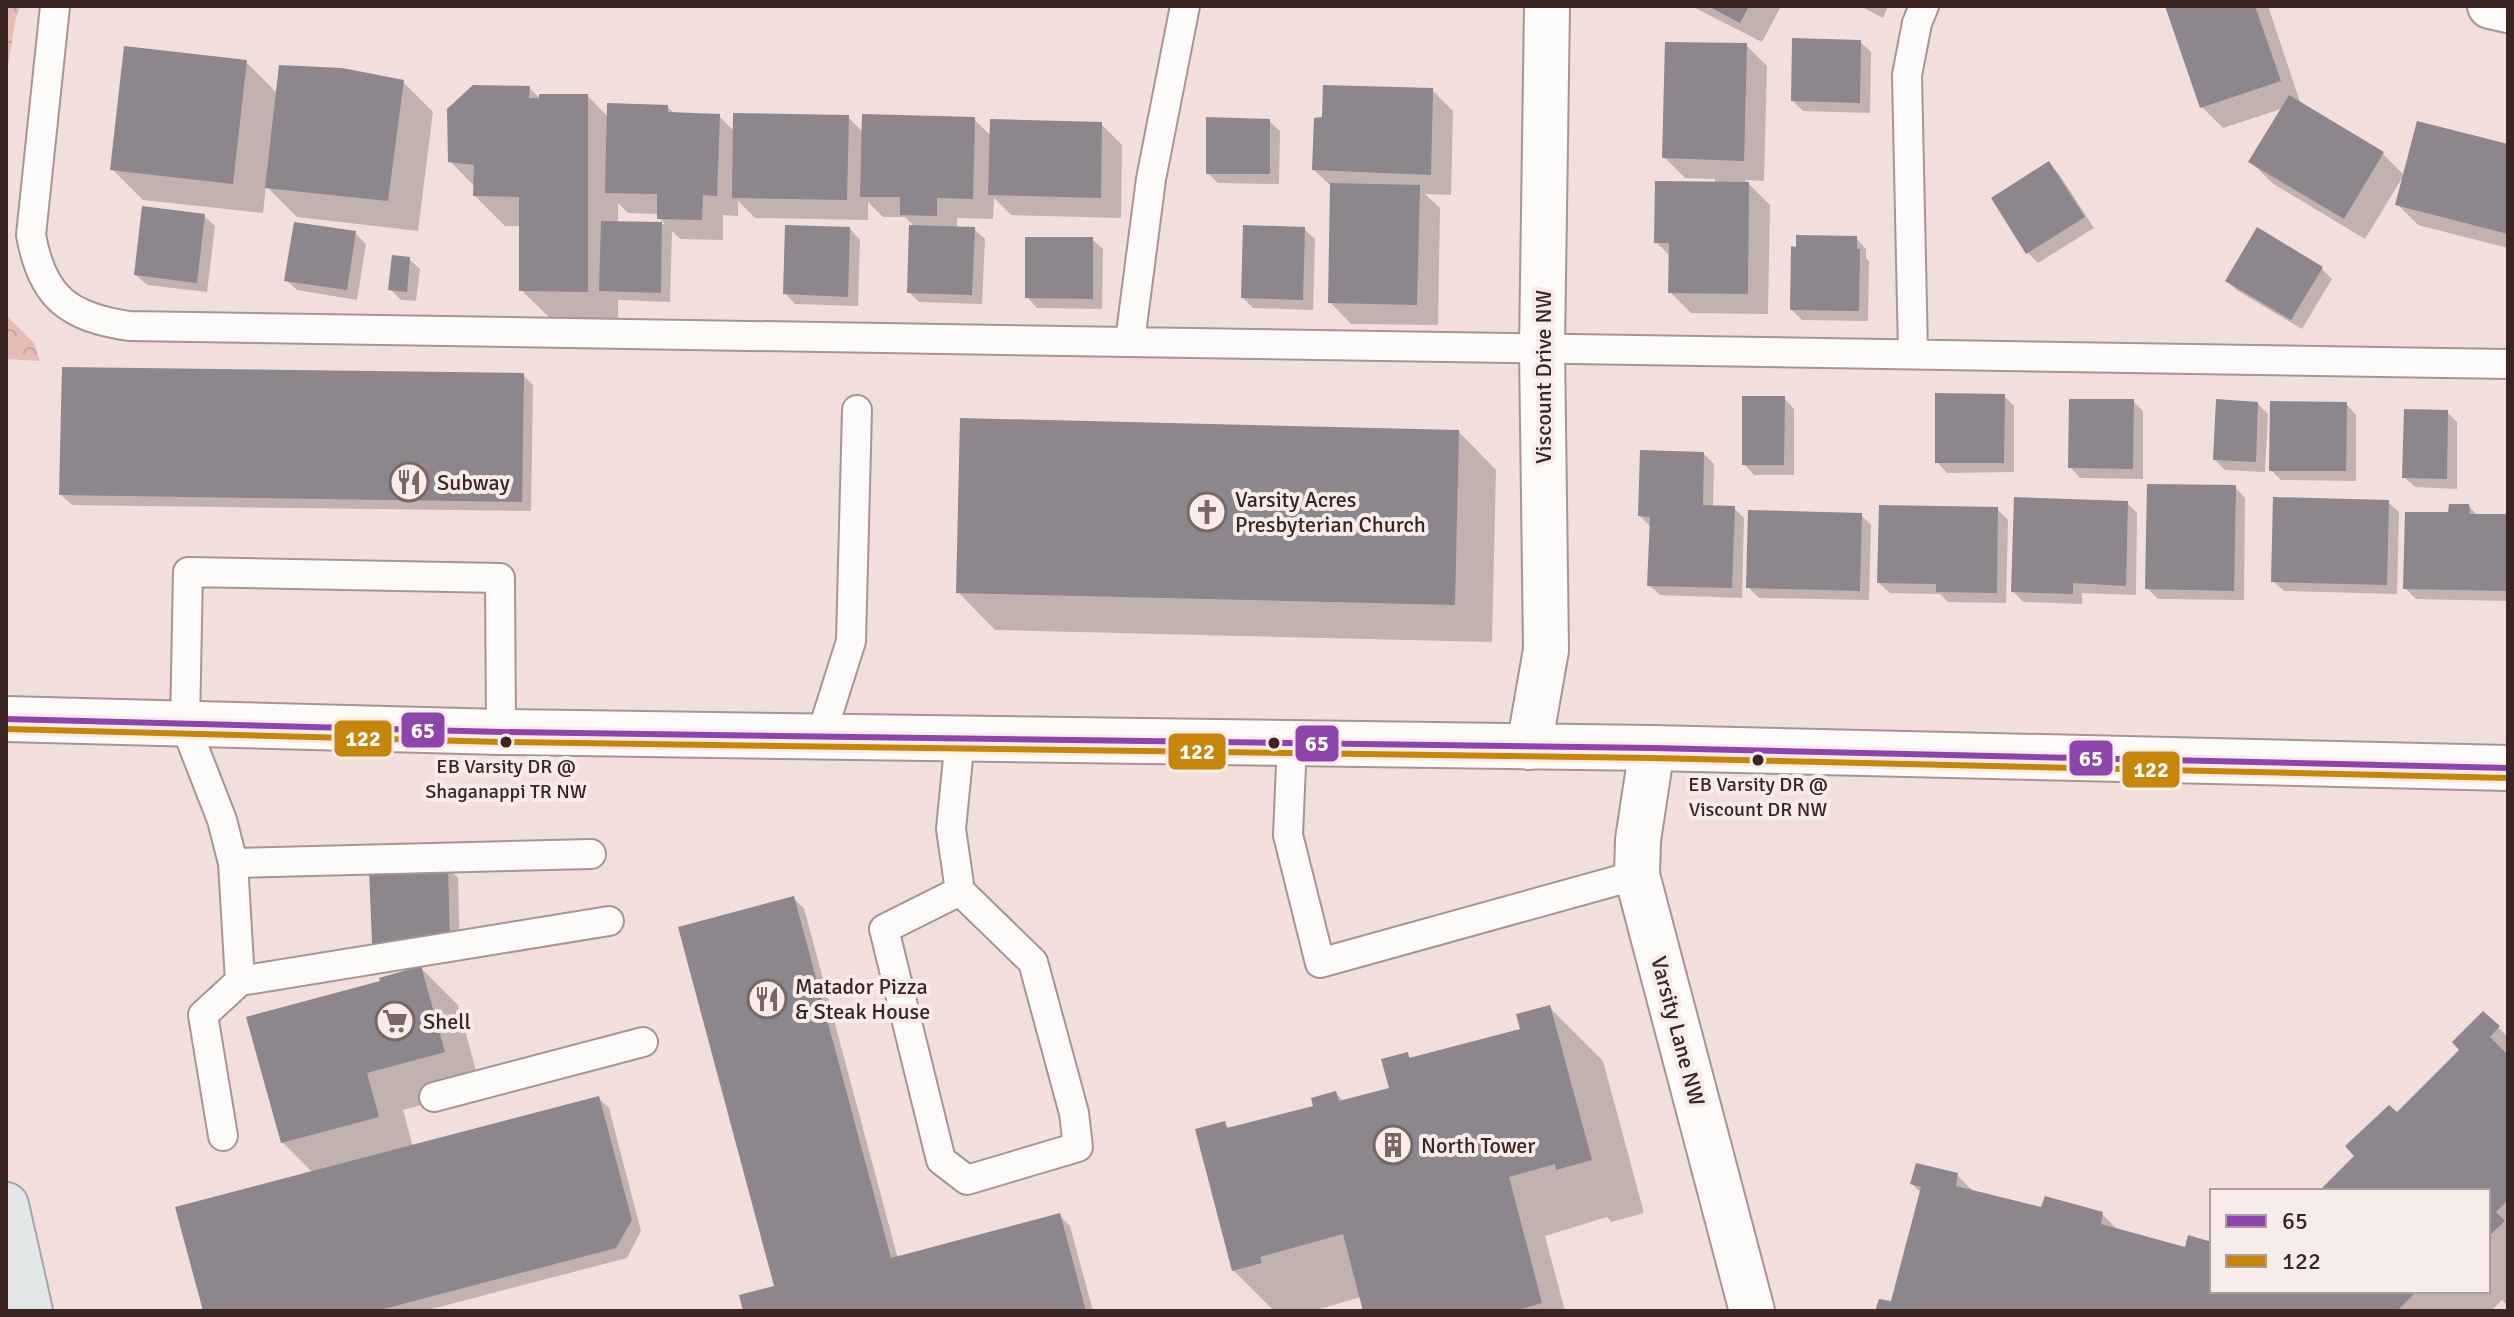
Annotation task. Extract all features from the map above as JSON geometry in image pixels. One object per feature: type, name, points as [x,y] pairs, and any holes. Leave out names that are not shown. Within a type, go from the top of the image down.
[{"type":"main road","points":[[6,1205],[30,1311]]},
{"type":"street","name":"Viscount Drive NW","points":[[1529,747],[1546,650],[1542,348],[1547,6]]},
{"type":"street","points":[[2490,6],[2508,10]]},
{"type":"street","points":[[6,719],[501,732],[1652,748],[2508,768]]},
{"type":"street","name":"Varsity Lane NW","points":[[1652,748],[1638,840],[1637,875],[1752,1311]]},
{"type":"lane","points":[[55,6],[31,235],[36,263],[47,283],[75,313],[129,326],[2508,364]]},
{"type":"lane","points":[[1130,341],[1151,179],[1185,6]]},
{"type":"lane","points":[[1913,353],[1907,75],[1917,23],[1924,6]]},
{"type":"lane","points":[[821,736],[851,641],[857,410]]},
{"type":"lane","points":[[240,981],[233,863],[222,820],[185,725],[188,572],[500,578],[501,732]]},
{"type":"lane","points":[[960,738],[951,829],[960,891],[1033,962],[1074,1113],[1078,1147],[967,1180],[941,1160],[884,929],[960,891]]},
{"type":"lane","points":[[1292,742],[1288,835],[1320,963],[1637,875]]},
{"type":"lane","points":[[233,863],[591,854]]},
{"type":"lane","points":[[223,1136],[203,1015],[240,981],[609,921]]},
{"type":"lane","points":[[434,1097],[643,1042]]},
{"type":"green space","points":[[6,6],[21,6],[16,17],[6,78]]},
{"type":"green space","points":[[6,315],[34,343],[40,361],[6,359]]},
{"type":"building","points":[[1708,6],[1749,6],[1740,23]]},
{"type":"building","points":[[2165,6],[2255,6],[2281,81],[2200,108]]},
{"type":"building","points":[[1792,38],[1861,40],[1860,103],[1791,101]]},
{"type":"building","points":[[1665,42],[1747,43],[1744,161],[1662,158]]},
{"type":"building","points":[[124,46],[247,60],[233,184],[110,170]]},
{"type":"building","points":[[279,65],[342,68],[404,80],[388,201],[265,188]]},
{"type":"building","points":[[473,85],[530,86],[529,98],[539,98],[539,94],[588,94],[588,292],[519,291],[519,197],[473,196],[474,165],[448,162],[447,109]]},
{"type":"building","points":[[1323,85],[1433,88],[1431,175],[1312,170],[1314,118],[1322,117]]},
{"type":"building","points":[[2289,95],[2384,152],[2344,219],[2248,162]]},
{"type":"building","points":[[607,103],[668,105],[668,112],[720,114],[717,196],[703,195],[702,220],[657,219],[657,194],[605,193]]},
{"type":"building","points":[[733,113],[849,115],[847,200],[732,198]]},
{"type":"building","points":[[862,114],[975,117],[973,199],[937,198],[937,216],[900,215],[900,197],[860,197]]},
{"type":"building","points":[[1206,117],[1270,119],[1270,174],[1206,174]]},
{"type":"building","points":[[990,119],[1102,122],[1101,198],[988,195]]},
{"type":"building","points":[[2417,121],[2508,144],[2508,234],[2395,205]]},
{"type":"building","points":[[2049,161],[2085,217],[2026,254],[1991,198]]},
{"type":"building","points":[[1655,181],[1749,182],[1748,294],[1668,293],[1669,243],[1654,243]]},
{"type":"building","points":[[1330,183],[1420,185],[1417,305],[1328,303]]},
{"type":"building","points":[[142,206],[205,214],[197,283],[134,275]]},
{"type":"building","points":[[601,221],[662,222],[661,293],[599,291]]},
{"type":"building","points":[[294,222],[356,231],[347,290],[284,281]]},
{"type":"building","points":[[785,225],[850,227],[848,297],[783,294]]},
{"type":"building","points":[[909,225],[975,227],[972,295],[907,293]]},
{"type":"building","points":[[1243,225],[1305,227],[1303,300],[1241,298]]},
{"type":"building","points":[[2257,227],[2323,267],[2291,320],[2225,281]]},
{"type":"building","points":[[1796,235],[1857,236],[1857,249],[1860,249],[1859,311],[1790,310],[1791,246],[1796,247]]},
{"type":"building","points":[[1025,237],[1093,237],[1093,299],[1025,298]]},
{"type":"building","points":[[392,255],[410,257],[407,292],[388,290]]},
{"type":"building","points":[[62,367],[524,373],[522,502],[59,495]]},
{"type":"building","points":[[1935,393],[2005,394],[2004,463],[1935,463]]},
{"type":"building","points":[[1742,396],[1785,396],[1784,465],[1742,465]]},
{"type":"building","points":[[2069,399],[2134,399],[2133,469],[2068,468]]},
{"type":"building","points":[[2216,399],[2258,402],[2256,462],[2213,460]]},
{"type":"building","points":[[2270,401],[2347,402],[2346,471],[2269,471]]},
{"type":"building","points":[[2404,409],[2448,410],[2447,479],[2402,478]]},
{"type":"building","name":"Varsity Acres Presbyterian Church","points":[[960,418],[1459,430],[1455,605],[956,593]]},
{"type":"building","points":[[1640,450],[1704,452],[1703,505],[1735,506],[1732,588],[1647,586],[1650,517],[1638,516]]},
{"type":"building","points":[[2147,484],[2236,485],[2234,591],[2145,589]]},
{"type":"building","points":[[2014,497],[2128,501],[2126,586],[2073,583],[2073,594],[2011,592]]},
{"type":"building","points":[[2273,497],[2389,500],[2387,585],[2271,582]]},
{"type":"building","points":[[2449,504],[2469,504],[2470,514],[2508,514],[2508,591],[2403,589],[2405,512],[2448,512]]},
{"type":"building","points":[[1879,505],[1998,507],[1997,593],[1936,592],[1936,584],[1877,583]]},
{"type":"building","points":[[1748,510],[1862,513],[1860,591],[1746,588]]},
{"type":"building","name":"Shell","points":[[448,865],[450,941],[372,944],[369,868]]},
{"type":"building","points":[[794,896],[891,1258],[1060,1213],[1086,1311],[743,1311],[739,1295],[774,1286],[678,927]]},
{"type":"building","points":[[421,966],[445,1052],[367,1073],[379,1117],[281,1143],[246,1017],[380,981],[379,978]]},
{"type":"building","name":"North Tower","points":[[1550,1005],[1592,1160],[1556,1170],[1555,1164],[1509,1177],[1542,1303],[1514,1311],[1363,1311],[1343,1234],[1260,1257],[1262,1263],[1232,1271],[1195,1129],[1225,1121],[1227,1128],[1313,1106],[1311,1098],[1336,1091],[1339,1101],[1389,1088],[1381,1059],[1408,1052],[1409,1058],[1520,1029],[1516,1014]]},
{"type":"building","points":[[2483,1011],[2500,1026],[2490,1037],[2508,1055],[2508,1200],[2496,1212],[2505,1221],[2490,1235],[2490,1189],[2321,1189],[2354,1156],[2345,1146],[2389,1105],[2397,1112],[2459,1050],[2452,1042]]},
{"type":"building","points":[[599,1096],[632,1220],[616,1248],[376,1311],[203,1311],[175,1207]]},
{"type":"building","points":[[1916,1163],[1958,1173],[1956,1186],[2041,1207],[2045,1196],[2103,1212],[2101,1224],[2185,1247],[2188,1235],[2210,1241],[2210,1293],[2415,1293],[2397,1311],[1875,1311],[1879,1299],[1891,1301],[1921,1187],[1910,1184]]},
{"type":"transit line","name":"65","points":[[6,719],[501,732],[1652,748],[2508,768]]},
{"type":"transit line","name":"122","points":[[6,729],[501,742],[1652,758],[2508,778]]},
{"type":"place","name":"Subway","points":[[409,482]]},
{"type":"place","name":"Varsity Acres Presbyterian Church","points":[[1207,512]]},
{"type":"place","name":"EB Varsity DR @ Shaganappi TR NW","points":[[506,742]]},
{"type":"place","name":"EB Varsity DR @ Viscount DR NW","points":[[1758,760]]},
{"type":"place","name":"Matador Pizza & Steak House","points":[[767,999]]},
{"type":"place","name":"Shell","points":[[395,1021]]},
{"type":"place","name":"North Tower","points":[[1393,1145]]}]
